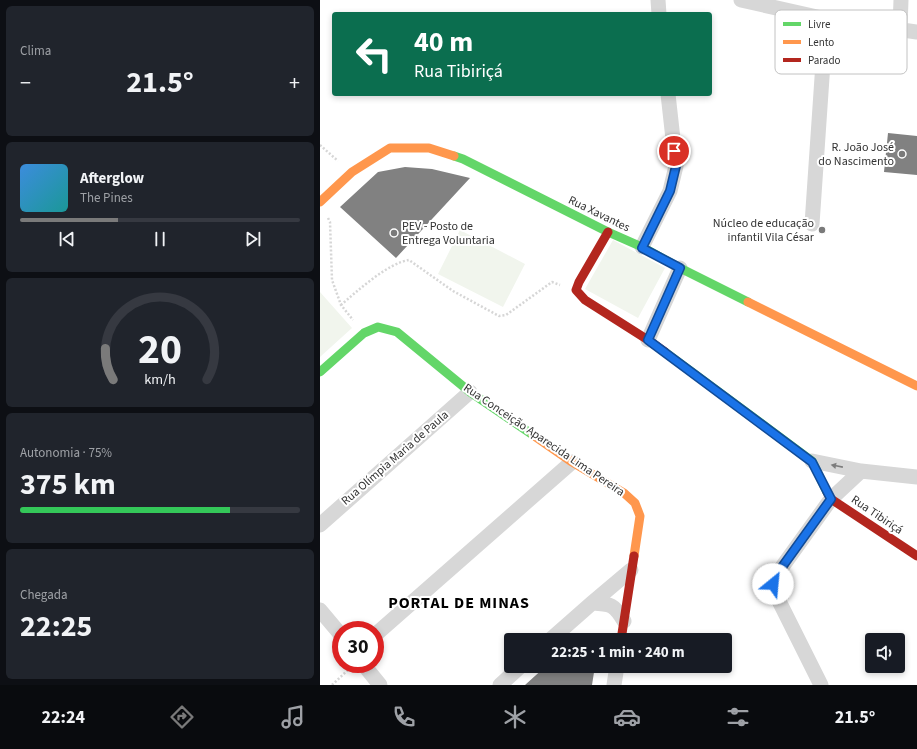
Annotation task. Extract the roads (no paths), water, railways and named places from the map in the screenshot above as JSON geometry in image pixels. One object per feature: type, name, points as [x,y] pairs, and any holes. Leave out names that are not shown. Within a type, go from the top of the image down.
[{"type":"street","points":[[658,0],[659,12]]},
{"type":"street","points":[[746,0],[788,10]]},
{"type":"street","points":[[901,0],[901,10]]},
{"type":"street","points":[[907,30],[917,32]]},
{"type":"street","points":[[812,224],[822,74]]},
{"type":"street","points":[[642,248],[670,191],[676,166],[668,96]]},
{"type":"street","name":"Rua Xavantes","points":[[320,202],[352,172],[390,148],[429,148],[463,159],[917,386]]},
{"type":"street","name":"Rua Tibiriçá","points":[[608,232],[579,282],[576,290],[585,300],[648,340],[812,462],[831,499],[917,556]]},
{"type":"street","points":[[648,340],[680,268]]},
{"type":"street","name":"Rua Conceição Aparecida Lima Pereira","points":[[320,372],[364,333],[378,327],[397,332],[470,392],[572,462],[624,493],[635,503],[640,516],[622,633]]},
{"type":"street","name":"Rua Olímpia Maria de Paula","points":[[320,525],[470,392]]},
{"type":"street","points":[[384,628],[572,462]]},
{"type":"street","points":[[812,462],[861,471],[917,477]]},
{"type":"street","points":[[821,685],[776,595],[773,584],[777,574],[831,499],[861,471]]},
{"type":"street","points":[[558,633],[631,570]]},
{"type":"street","points":[[592,603],[611,605],[617,609],[624,621]]},
{"type":"street","points":[[320,610],[332,624]]},
{"type":"street","points":[[364,673],[380,685]]},
{"type":"street","points":[[500,685],[513,673]]},
{"type":"street","points":[[614,685],[616,673]]},
{"type":"place","name":"R. João José do Nascimento","points":[[902,154]]},
{"type":"place","name":"Núcleo de educação infantil Vila César","points":[[822,230]]},
{"type":"place","name":"PEV - Posto de Entrega Voluntaria","points":[[394,233]]},
{"type":"district","name":"PORTAL DE MINAS","points":[[459,603]]}]
